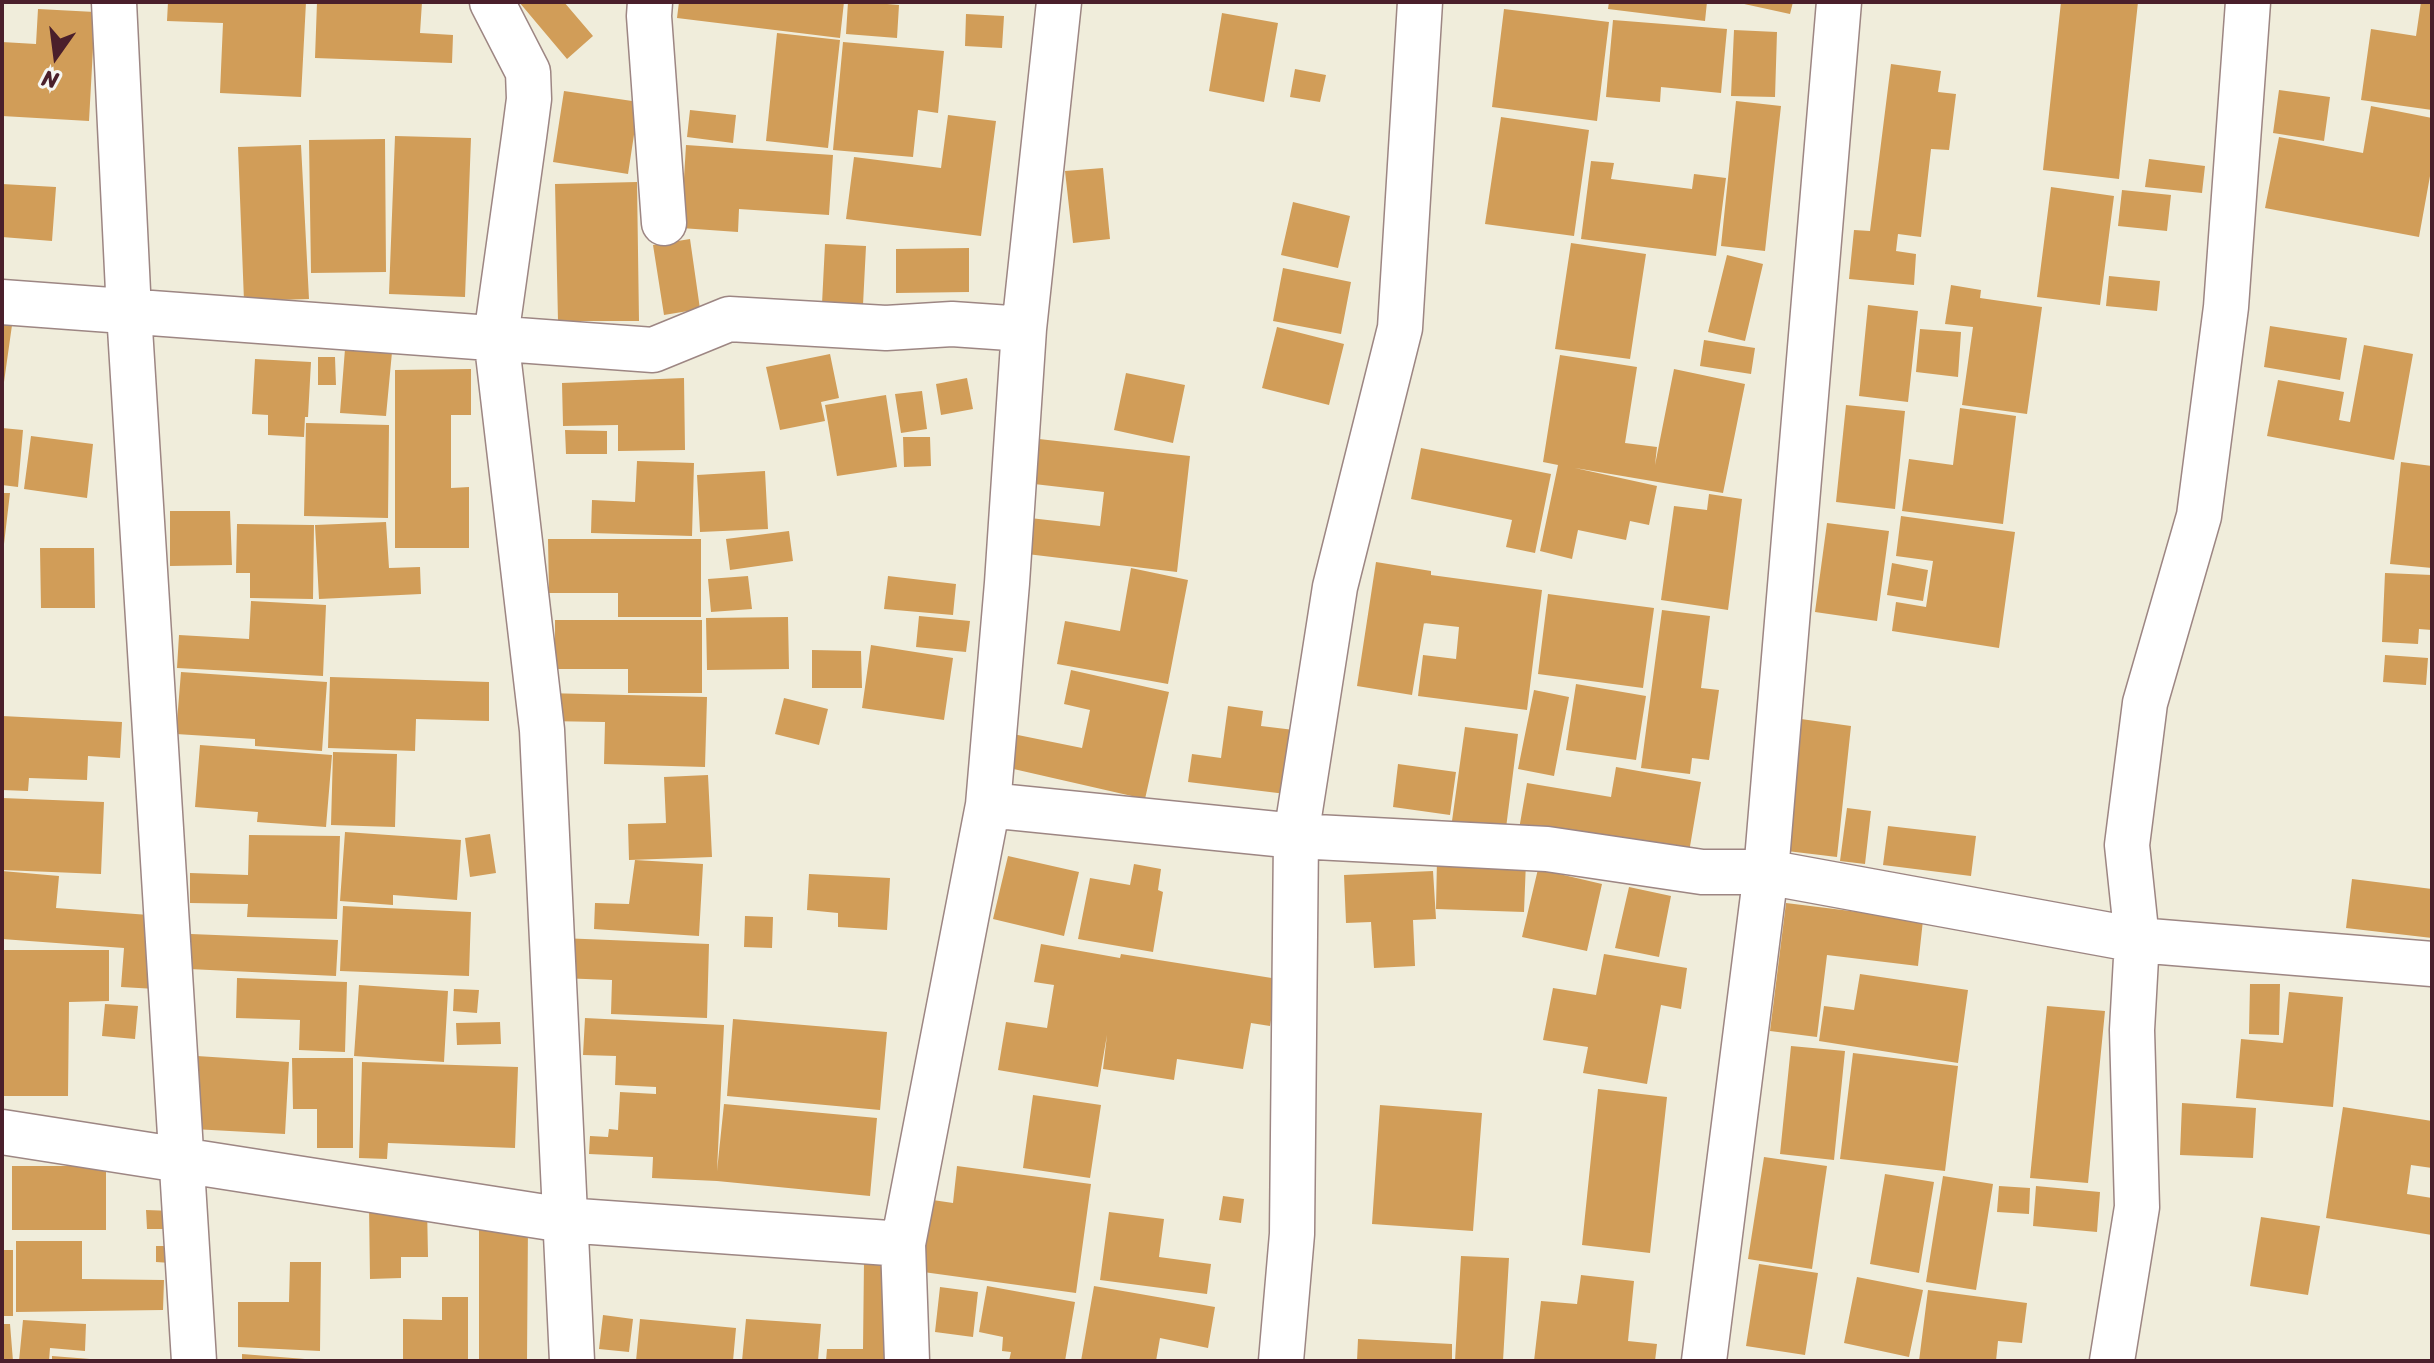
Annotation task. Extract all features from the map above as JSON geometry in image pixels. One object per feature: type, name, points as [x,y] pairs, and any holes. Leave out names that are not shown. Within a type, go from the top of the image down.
[{"type":"street","points":[[114,2],[129,312],[194,1361]]},
{"type":"street","points":[[492,2],[528,72],[529,99],[496,337],[542,730],[572,1361]]},
{"type":"street","points":[[650,2],[664,223]]},
{"type":"street","points":[[907,1361],[903,1244],[988,805],[1024,329],[1059,2]]},
{"type":"street","points":[[1281,1361],[1292,1234],[1296,836],[1335,587],[1400,328],[1420,2]]},
{"type":"street","points":[[1704,1361],[1766,872],[1839,2]]},
{"type":"street","points":[[2112,1361],[2137,1207],[2132,1030],[2137,940],[2127,845],[2145,703],[2199,516],[2226,307],[2248,2]]},
{"type":"street","points":[[2,302],[653,350],[729,319],[886,328],[952,324],[1024,329]]},
{"type":"street","points":[[988,805],[1296,836],[1547,849],[1702,872],[1766,872],[2137,940],[2432,964]]},
{"type":"street","points":[[2,1132],[564,1220],[903,1244]]},
{"type":"building","points":[[168,2],[306,2],[301,97],[220,93],[223,23],[167,21]]},
{"type":"building","points":[[317,2],[422,2],[420,33],[453,35],[452,63],[315,58]]},
{"type":"building","points":[[519,2],[564,2],[593,36],[567,59]]},
{"type":"building","points":[[679,2],[844,2],[840,38],[677,18]]},
{"type":"building","points":[[848,2],[899,5],[897,38],[846,34]]},
{"type":"building","points":[[1609,2],[1707,2],[1705,21],[1608,9]]},
{"type":"building","points":[[1735,2],[1793,2],[1790,14]]},
{"type":"building","points":[[2061,2],[2138,2],[2119,179],[2043,170]]},
{"type":"building","points":[[2421,2],[2432,4],[2432,110],[2361,100],[2371,29],[2416,36]]},
{"type":"building","points":[[38,9],[95,12],[89,121],[2,116],[2,42],[36,44]]},
{"type":"building","points":[[1504,9],[1609,22],[1597,121],[1492,107]]},
{"type":"building","points":[[1222,13],[1278,23],[1264,102],[1209,91]]},
{"type":"building","points":[[966,14],[1004,16],[1002,48],[965,46]]},
{"type":"building","points":[[1613,20],[1727,29],[1721,93],[1661,87],[1660,102],[1606,97]]},
{"type":"building","points":[[1734,30],[1777,32],[1775,97],[1731,96]]},
{"type":"building","points":[[777,33],[840,40],[828,148],[766,141]]},
{"type":"building","points":[[843,42],[944,51],[938,113],[918,110],[913,157],[833,150]]},
{"type":"building","points":[[1891,64],[1941,71],[1938,92],[1956,94],[1949,150],[1931,149],[1921,237],[1898,234],[1896,251],[1916,254],[1914,285],[1849,279],[1854,230],[1870,231]]},
{"type":"building","points":[[1295,69],[1326,75],[1320,102],[1290,97]]},
{"type":"building","points":[[2279,90],[2330,97],[2324,141],[2273,133]]},
{"type":"building","points":[[564,91],[639,102],[628,174],[553,162]]},
{"type":"building","points":[[1736,101],[1781,106],[1765,251],[1721,246]]},
{"type":"building","points":[[2371,106],[2432,118],[2432,165],[2419,237],[2265,208],[2279,137],[2363,153]]},
{"type":"building","points":[[690,110],[736,115],[733,143],[687,137]]},
{"type":"building","points":[[948,115],[996,121],[981,236],[846,219],[854,157],[941,168]]},
{"type":"building","points":[[1501,117],[1589,130],[1574,236],[1485,224]]},
{"type":"building","points":[[395,136],[471,138],[465,297],[389,294]]},
{"type":"building","points":[[385,139],[386,272],[311,273],[309,140]]},
{"type":"building","points":[[301,145],[309,299],[244,301],[238,147]]},
{"type":"building","points":[[686,145],[833,155],[829,215],[739,209],[738,232],[681,228]]},
{"type":"building","points":[[2149,159],[2205,166],[2202,193],[2145,187]]},
{"type":"building","points":[[1591,161],[1614,163],[1611,179],[1692,189],[1694,174],[1726,178],[1716,256],[1581,239]]},
{"type":"building","points":[[1103,168],[1110,239],[1073,243],[1065,171]]},
{"type":"building","points":[[637,182],[639,321],[558,321],[555,184]]},
{"type":"building","points":[[2,184],[56,187],[52,241],[2,237]]},
{"type":"building","points":[[2051,187],[2114,196],[2100,305],[2037,297]]},
{"type":"building","points":[[2122,190],[2171,195],[2167,231],[2118,226]]},
{"type":"building","points":[[1293,202],[1350,216],[1338,268],[1281,255]]},
{"type":"building","points":[[690,239],[700,309],[664,315],[653,245]]},
{"type":"building","points":[[1571,243],[1646,254],[1630,359],[1555,349]]},
{"type":"building","points":[[825,244],[866,246],[863,305],[822,304]]},
{"type":"building","points":[[969,248],[969,292],[896,293],[896,249]]},
{"type":"building","points":[[1727,255],[1763,264],[1745,341],[1708,332]]},
{"type":"building","points":[[1283,268],[1351,282],[1341,334],[1273,321]]},
{"type":"building","points":[[2109,276],[2160,281],[2157,311],[2106,306]]},
{"type":"building","points":[[1951,285],[1981,290],[1980,298],[2042,307],[2027,414],[1962,405],[1973,327],[1945,324]]},
{"type":"building","points":[[1868,305],[1918,311],[1908,402],[1859,396]]},
{"type":"building","points":[[2,316],[13,318],[4,382],[2,382]]},
{"type":"building","points":[[2270,326],[2347,338],[2340,380],[2264,367]]},
{"type":"building","points":[[1277,327],[1344,344],[1329,405],[1262,388]]},
{"type":"building","points":[[1920,329],[1961,332],[1958,377],[1916,372]]},
{"type":"building","points":[[1704,340],[1755,348],[1751,374],[1700,366]]},
{"type":"building","points":[[2364,345],[2413,354],[2394,460],[2267,436],[2278,380],[2344,392],[2339,420],[2350,422]]},
{"type":"building","points":[[345,349],[392,352],[386,416],[340,413]]},
{"type":"building","points":[[830,354],[839,398],[821,402],[825,421],[780,430],[766,367]]},
{"type":"building","points":[[1560,355],[1637,367],[1625,443],[1657,447],[1655,465],[1674,369],[1745,384],[1723,493],[1575,468],[1657,486],[1649,525],[1630,521],[1626,540],[1578,530],[1572,559],[1540,551],[1558,465],[1543,462]]},
{"type":"building","points":[[318,357],[335,357],[336,385],[318,385]]},
{"type":"building","points":[[255,359],[311,362],[304,437],[268,435],[268,415],[252,414]]},
{"type":"building","points":[[471,369],[471,415],[451,415],[451,488],[469,487],[469,548],[395,548],[395,370]]},
{"type":"building","points":[[1126,373],[1185,385],[1173,443],[1114,430]]},
{"type":"building","points":[[684,378],[685,450],[618,451],[618,425],[563,426],[562,383]]},
{"type":"building","points":[[967,378],[973,409],[941,415],[936,384]]},
{"type":"building","points":[[922,391],[927,429],[901,433],[895,394]]},
{"type":"building","points":[[886,395],[897,467],[837,476],[825,405]]},
{"type":"building","points":[[1846,405],[1905,411],[1895,509],[1836,502]]},
{"type":"building","points":[[1960,408],[2016,416],[2003,524],[1902,511],[1909,459],[1953,465]]},
{"type":"building","points":[[306,423],[389,425],[388,518],[304,516]]},
{"type":"building","points":[[2,428],[23,430],[18,487],[2,485]]},
{"type":"building","points":[[565,430],[607,431],[607,454],[566,454]]},
{"type":"building","points":[[31,436],[93,444],[87,498],[24,489]]},
{"type":"building","points":[[903,437],[930,437],[931,466],[904,467]]},
{"type":"building","points":[[1039,439],[1190,456],[1177,572],[1027,554],[1030,518],[1100,526],[1104,492],[1034,484]]},
{"type":"building","points":[[1421,448],[1551,474],[1535,553],[1506,547],[1512,520],[1411,499]]},
{"type":"building","points":[[637,461],[694,463],[692,536],[591,533],[592,500],[635,502]]},
{"type":"building","points":[[2401,462],[2432,466],[2432,568],[2390,564]]},
{"type":"building","points":[[765,471],[768,529],[700,532],[697,475]]},
{"type":"building","points":[[2,493],[10,493],[4,544],[2,544]]},
{"type":"building","points":[[1709,494],[1742,499],[1728,610],[1661,600],[1674,506],[1707,510]]},
{"type":"building","points":[[170,511],[230,511],[232,565],[170,566]]},
{"type":"building","points":[[1901,516],[2015,532],[1999,648],[1892,631],[1896,602],[1926,607],[1933,561],[1896,556]]},
{"type":"building","points":[[386,522],[389,568],[420,567],[421,594],[319,599],[315,525]]},
{"type":"building","points":[[1827,523],[1889,531],[1877,621],[1815,612]]},
{"type":"building","points":[[237,524],[314,525],[313,599],[250,598],[250,573],[236,573]]},
{"type":"building","points":[[789,531],[793,561],[730,570],[726,539]]},
{"type":"building","points":[[548,539],[701,539],[701,617],[618,617],[618,593],[549,593]]},
{"type":"building","points":[[40,548],[94,548],[95,608],[41,608]]},
{"type":"building","points":[[1376,562],[1431,571],[1431,575],[1542,590],[1527,710],[1418,696],[1423,655],[1456,659],[1459,627],[1424,623],[1412,695],[1357,686]]},
{"type":"building","points":[[1892,563],[1928,570],[1923,601],[1887,595]]},
{"type":"building","points":[[1131,568],[1188,580],[1168,684],[1057,664],[1065,621],[1120,631]]},
{"type":"building","points":[[2385,573],[2432,575],[2432,630],[2419,629],[2418,644],[2382,642]]},
{"type":"building","points":[[748,576],[752,609],[711,612],[708,579]]},
{"type":"building","points":[[888,576],[956,584],[953,615],[884,609]]},
{"type":"building","points":[[1548,594],[1654,608],[1643,688],[1538,674]]},
{"type":"building","points":[[251,601],[326,605],[323,676],[177,668],[179,635],[249,639]]},
{"type":"building","points":[[1662,610],[1710,616],[1701,688],[1719,690],[1709,760],[1692,758],[1690,774],[1641,768]]},
{"type":"building","points":[[919,616],[970,621],[966,652],[916,647]]},
{"type":"building","points":[[788,617],[789,669],[707,670],[706,618]]},
{"type":"building","points":[[555,620],[702,620],[702,693],[628,693],[628,669],[555,669]]},
{"type":"building","points":[[871,645],[953,658],[944,720],[862,708]]},
{"type":"building","points":[[812,650],[861,651],[862,688],[812,688]]},
{"type":"building","points":[[2385,655],[2428,658],[2426,685],[2383,682]]},
{"type":"building","points":[[1071,670],[1169,692],[1145,799],[996,765],[1003,732],[1082,748],[1090,710],[1064,704]]},
{"type":"building","points":[[181,672],[327,682],[322,751],[255,746],[255,739],[176,734]]},
{"type":"building","points":[[330,677],[489,682],[489,721],[416,719],[415,751],[328,748]]},
{"type":"building","points":[[1576,684],[1646,696],[1636,760],[1566,750]]},
{"type":"building","points":[[1534,690],[1569,697],[1554,776],[1518,769]]},
{"type":"building","points":[[545,693],[707,697],[705,767],[604,764],[605,722],[545,721]]},
{"type":"building","points":[[784,698],[828,709],[819,745],[775,734]]},
{"type":"building","points":[[1228,706],[1263,711],[1261,726],[1294,730],[1286,794],[1188,782],[1192,754],[1221,758]]},
{"type":"building","points":[[2,716],[122,722],[120,758],[88,756],[87,780],[29,778],[28,791],[2,790]]},
{"type":"building","points":[[1801,719],[1851,726],[1837,857],[1787,851]]},
{"type":"building","points":[[1465,727],[1518,734],[1506,828],[1452,821]]},
{"type":"building","points":[[200,745],[332,755],[326,827],[257,822],[258,812],[195,807]]},
{"type":"building","points":[[333,752],[397,754],[395,827],[331,825]]},
{"type":"building","points":[[1398,764],[1456,772],[1450,815],[1393,807]]},
{"type":"building","points":[[1616,767],[1701,782],[1687,864],[1518,835],[1527,783],[1611,797]]},
{"type":"building","points":[[708,775],[712,857],[629,860],[628,824],[666,823],[664,777]]},
{"type":"building","points":[[2,798],[104,802],[101,874],[2,870]]},
{"type":"building","points":[[1847,808],[1871,811],[1865,864],[1840,861]]},
{"type":"building","points":[[1888,826],[1976,836],[1971,876],[1883,865]]},
{"type":"building","points":[[345,832],[461,840],[457,900],[393,895],[393,905],[340,901]]},
{"type":"building","points":[[490,834],[496,873],[470,877],[465,838]]},
{"type":"building","points":[[249,835],[340,836],[337,919],[247,917],[248,904],[190,903],[190,873],[248,875]]},
{"type":"building","points":[[1008,856],[1079,872],[1064,936],[993,919]]},
{"type":"building","points":[[1437,859],[1526,861],[1524,912],[1436,909]]},
{"type":"building","points":[[635,860],[703,864],[699,936],[594,929],[595,903],[629,904]]},
{"type":"building","points":[[1134,864],[1161,869],[1158,890],[1163,892],[1153,952],[1078,939],[1090,878],[1130,885]]},
{"type":"building","points":[[1538,869],[1602,884],[1587,951],[1522,937]]},
{"type":"building","points":[[2,871],[59,876],[56,908],[162,916],[156,989],[121,987],[124,948],[2,939]]},
{"type":"building","points":[[1433,871],[1436,919],[1413,920],[1415,966],[1374,968],[1371,922],[1346,923],[1344,875]]},
{"type":"building","points":[[809,874],[890,878],[887,930],[838,927],[838,913],[807,910]]},
{"type":"building","points":[[2352,879],[2432,889],[2432,938],[2346,928]]},
{"type":"building","points":[[1629,887],[1671,896],[1659,957],[1615,948]]},
{"type":"building","points":[[1786,903],[1923,920],[1918,966],[1827,955],[1817,1037],[1770,1031]]},
{"type":"building","points":[[343,906],[471,912],[469,976],[340,971]]},
{"type":"building","points":[[745,916],[773,917],[772,948],[744,947]]},
{"type":"building","points":[[191,934],[338,940],[336,976],[189,969]]},
{"type":"building","points":[[560,938],[709,944],[707,1018],[611,1014],[612,980],[559,978]]},
{"type":"building","points":[[1041,944],[1278,979],[1270,1026],[1251,1023],[1243,1069],[1177,1059],[1174,1080],[1103,1069],[1107,1035],[1098,1087],[998,1070],[1006,1022],[1047,1028],[1054,985],[1034,982]]},
{"type":"building","points":[[2,950],[109,950],[109,1001],[69,1002],[68,1096],[2,1096]]},
{"type":"building","points":[[1604,954],[1687,968],[1681,1009],[1661,1005],[1647,1084],[1583,1073],[1588,1047],[1543,1040],[1553,988],[1596,995]]},
{"type":"building","points":[[1860,974],[1968,990],[1958,1063],[1819,1041],[1824,1006],[1854,1010]]},
{"type":"building","points":[[237,978],[347,982],[345,1052],[299,1050],[300,1020],[236,1018]]},
{"type":"building","points":[[2250,984],[2280,984],[2279,1035],[2249,1034]]},
{"type":"building","points":[[359,985],[448,991],[444,1062],[354,1056]]},
{"type":"building","points":[[454,989],[479,990],[477,1013],[453,1011]]},
{"type":"building","points":[[2289,992],[2343,997],[2333,1107],[2236,1098],[2241,1039],[2283,1043]]},
{"type":"building","points":[[105,1004],[138,1006],[135,1039],[102,1036]]},
{"type":"building","points":[[2047,1006],[2105,1011],[2088,1183],[2030,1178]]},
{"type":"building","points":[[585,1018],[724,1025],[717,1171],[724,1104],[877,1118],[870,1196],[652,1178],[653,1157],[589,1154],[590,1136],[608,1137],[609,1129],[618,1130],[620,1092],[656,1094],[656,1087],[615,1085],[616,1056],[583,1055]]},
{"type":"building","points":[[733,1019],[887,1032],[880,1110],[727,1096]]},
{"type":"building","points":[[500,1022],[501,1044],[457,1045],[456,1023]]},
{"type":"building","points":[[1791,1046],[1845,1051],[1834,1160],[1780,1154]]},
{"type":"building","points":[[1853,1053],[1958,1066],[1945,1171],[1840,1159]]},
{"type":"building","points":[[197,1056],[289,1062],[285,1134],[193,1129]]},
{"type":"building","points":[[292,1058],[353,1058],[353,1148],[317,1148],[317,1109],[293,1109]]},
{"type":"building","points":[[362,1062],[518,1067],[515,1148],[388,1143],[387,1159],[359,1158]]},
{"type":"building","points":[[1598,1089],[1667,1097],[1650,1253],[1582,1245]]},
{"type":"building","points":[[1033,1095],[1101,1105],[1090,1178],[1023,1168]]},
{"type":"building","points":[[2182,1103],[2256,1108],[2253,1158],[2180,1155]]},
{"type":"building","points":[[1380,1105],[1482,1113],[1473,1231],[1372,1224]]},
{"type":"building","points":[[2343,1107],[2432,1121],[2432,1168],[2411,1165],[2407,1194],[2432,1198],[2432,1235],[2326,1218]]},
{"type":"building","points":[[1764,1157],[1827,1166],[1812,1269],[1748,1259]]},
{"type":"building","points":[[12,1166],[106,1166],[106,1230],[12,1230]]},
{"type":"building","points":[[957,1166],[1091,1184],[1076,1293],[916,1271],[926,1199],[953,1203]]},
{"type":"building","points":[[1885,1174],[1934,1182],[1919,1273],[1870,1264]]},
{"type":"building","points":[[1943,1176],[1993,1184],[1976,1290],[1926,1282]]},
{"type":"building","points":[[1999,1186],[2030,1188],[2029,1214],[1997,1212]]},
{"type":"building","points":[[2036,1186],[2100,1192],[2097,1232],[2033,1226]]},
{"type":"building","points":[[1223,1196],[1244,1199],[1241,1223],[1219,1220]]},
{"type":"building","points":[[427,1205],[428,1257],[401,1257],[401,1278],[370,1279],[369,1206]]},
{"type":"building","points":[[146,1210],[173,1211],[173,1229],[147,1229]]},
{"type":"building","points":[[1109,1212],[1164,1219],[1159,1257],[1211,1264],[1207,1294],[1100,1280]]},
{"type":"building","points":[[2261,1217],[2320,1226],[2308,1295],[2250,1286]]},
{"type":"building","points":[[479,1222],[528,1223],[527,1361],[479,1361]]},
{"type":"building","points":[[16,1241],[82,1241],[82,1279],[164,1280],[163,1310],[16,1312]]},
{"type":"building","points":[[156,1246],[171,1246],[171,1263],[156,1262]]},
{"type":"building","points":[[2,1250],[13,1250],[13,1316],[2,1316]]},
{"type":"building","points":[[1461,1256],[1509,1258],[1503,1361],[1455,1361]]},
{"type":"building","points":[[864,1261],[896,1261],[894,1361],[826,1361],[827,1349],[863,1349]]},
{"type":"building","points":[[290,1262],[321,1262],[320,1351],[238,1347],[238,1302],[289,1302]]},
{"type":"building","points":[[1759,1264],[1818,1273],[1805,1355],[1746,1346]]},
{"type":"building","points":[[1581,1275],[1634,1281],[1628,1341],[1657,1344],[1655,1361],[1534,1361],[1541,1301],[1577,1304]]},
{"type":"building","points":[[1857,1277],[1923,1290],[1909,1357],[1844,1343]]},
{"type":"building","points":[[987,1286],[1075,1302],[1065,1361],[1009,1361],[1011,1352],[1002,1351],[1003,1337],[979,1332]]},
{"type":"building","points":[[1094,1286],[1215,1307],[1208,1348],[1160,1338],[1156,1361],[1081,1361]]},
{"type":"building","points":[[940,1287],[978,1292],[973,1337],[935,1332]]},
{"type":"building","points":[[1928,1290],[2027,1303],[2022,1343],[1998,1341],[1996,1361],[1919,1361]]},
{"type":"building","points":[[442,1297],[468,1297],[468,1361],[403,1361],[403,1319],[442,1320]]},
{"type":"building","points":[[603,1315],[633,1319],[629,1352],[599,1349]]},
{"type":"building","points":[[640,1319],[736,1328],[733,1361],[636,1361]]},
{"type":"building","points":[[746,1319],[821,1324],[818,1361],[742,1361]]},
{"type":"building","points":[[23,1320],[86,1324],[85,1351],[50,1348],[49,1361],[19,1361]]},
{"type":"building","points":[[2,1324],[10,1324],[13,1361],[2,1361]]},
{"type":"building","points":[[1358,1339],[1452,1344],[1452,1361],[1357,1361]]},
{"type":"building","points":[[242,1354],[305,1359],[305,1361],[242,1361]]},
{"type":"building","points":[[52,1356],[90,1359],[90,1361],[52,1361]]}]
